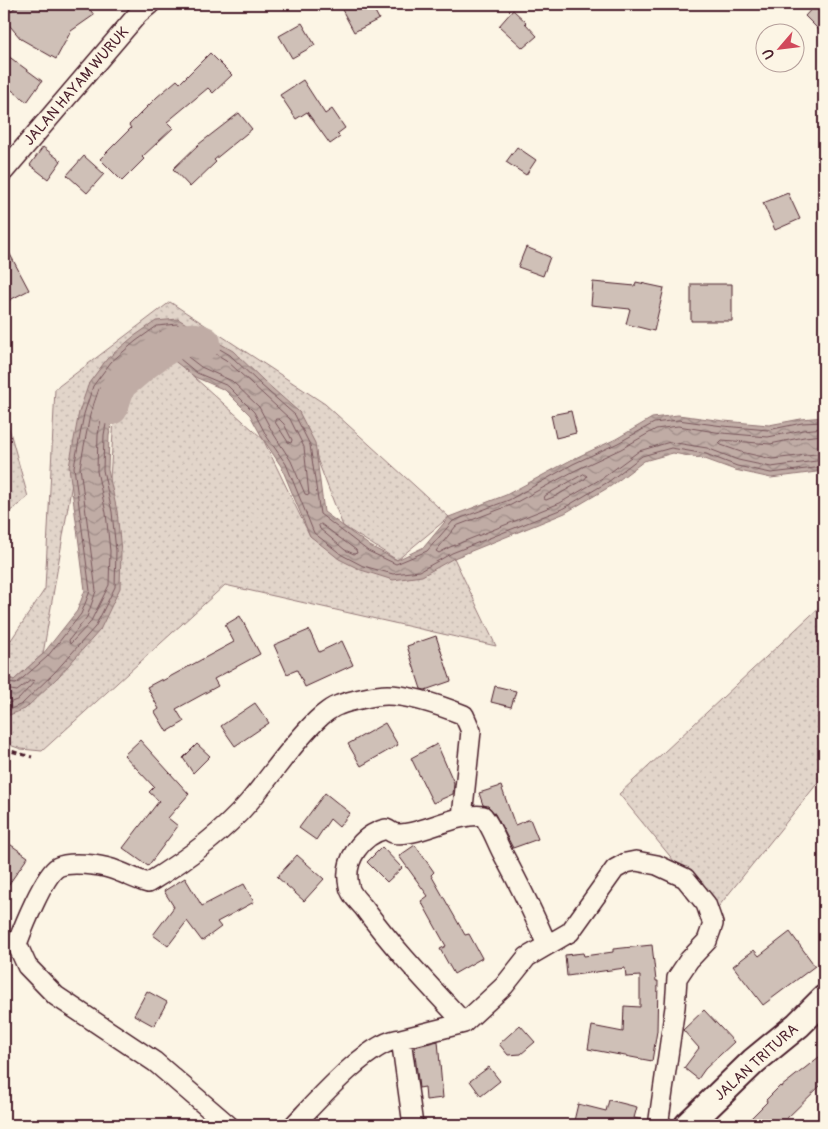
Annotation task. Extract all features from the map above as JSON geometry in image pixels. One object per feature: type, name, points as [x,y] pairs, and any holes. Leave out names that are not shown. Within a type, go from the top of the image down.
[{"type":"street","name":"JALAN HAYAM WURUK","points":[[4,171],[114,41],[138,14],[150,4]]},
{"type":"street","points":[[228,1125],[155,1062],[56,996],[27,966],[17,944],[27,919],[50,874],[59,866],[86,865],[112,869],[128,877],[148,883],[226,826],[249,802],[290,749],[318,719],[337,705],[387,695],[415,699],[464,715],[471,731],[462,817]]},
{"type":"street","points":[[464,1023],[376,925],[349,888],[348,868],[355,851],[377,831],[386,829],[394,834],[411,832],[462,817],[483,816],[489,824],[524,894],[547,945]]},
{"type":"street","points":[[294,1125],[324,1093],[378,1047],[392,1039],[401,1039],[464,1023],[504,986],[527,957],[570,932],[609,876],[616,869],[626,863],[636,861],[657,865],[685,878],[706,904],[713,924],[708,941],[689,960],[677,978],[675,1007],[659,1119],[662,1125]]},
{"type":"street","name":"JALAN TRITURA","points":[[688,1125],[754,1061],[798,1025],[824,999]]},
{"type":"street","points":[[401,1039],[413,1125]]},
{"type":"path","points":[[4,749],[32,757]]},
{"type":"shaded area","points":[[170,302],[325,404],[449,517],[397,560],[343,526],[299,412],[178,319],[89,383],[43,654],[14,680],[4,674],[4,638],[11,640],[45,589],[55,389]]},
{"type":"shaded area","points":[[175,360],[263,439],[310,536],[361,570],[454,558],[496,646],[225,585],[42,751],[21,749],[4,743],[4,702],[100,630],[115,403]]},
{"type":"shaded area","points":[[4,410],[28,497],[4,516]]},
{"type":"shaded area","points":[[824,603],[824,775],[715,911],[619,794]]},
{"type":"water","points":[[178,319],[233,351],[299,412],[315,443],[324,512],[370,546],[397,560],[424,547],[449,517],[506,495],[571,460],[616,439],[652,418],[678,415],[769,425],[824,417],[824,471],[771,478],[735,470],[705,459],[673,453],[644,461],[611,486],[565,513],[454,558],[422,576],[393,580],[361,570],[339,559],[310,536],[281,466],[250,415],[225,390],[195,377],[159,349],[148,354],[115,403],[109,436],[108,470],[117,511],[121,551],[120,588],[100,630],[59,676],[25,709],[4,717],[4,678],[14,680],[43,654],[77,611],[85,590],[69,467],[79,412],[89,383],[107,359],[133,337],[156,321]]},
{"type":"building","points":[[19,4],[86,4],[94,15],[71,31],[56,59],[21,39],[4,19]]},
{"type":"building","points":[[339,4],[371,4],[379,19],[354,32]]},
{"type":"building","points":[[816,4],[824,4],[824,35],[805,16]]},
{"type":"building","points":[[513,10],[537,36],[523,48],[499,26]]},
{"type":"building","points":[[302,23],[315,45],[292,58],[279,36]]},
{"type":"building","points":[[4,53],[42,81],[27,102],[4,84]]},
{"type":"building","points":[[210,53],[232,75],[213,93],[208,88],[167,122],[173,128],[142,157],[144,159],[122,181],[100,159],[131,128],[129,125],[157,97],[177,80],[180,83]]},
{"type":"building","points":[[303,80],[325,114],[332,109],[345,128],[337,134],[340,137],[330,144],[307,112],[296,119],[280,95]]},
{"type":"building","points":[[239,113],[252,129],[214,160],[216,162],[190,187],[173,169],[199,144]]},
{"type":"building","points":[[43,147],[61,161],[48,179],[30,165]]},
{"type":"building","points":[[517,147],[536,160],[526,175],[506,162]]},
{"type":"building","points":[[84,156],[104,174],[87,193],[67,175]]},
{"type":"building","points":[[788,193],[800,219],[775,230],[763,203]]},
{"type":"building","points":[[4,243],[29,290],[4,303]]},
{"type":"building","points":[[526,247],[550,257],[543,276],[518,267]]},
{"type":"building","points":[[593,282],[635,286],[636,282],[664,288],[654,331],[626,324],[630,309],[591,305]]},
{"type":"building","points":[[691,284],[732,284],[732,321],[691,321]]},
{"type":"building","points":[[571,411],[576,433],[556,438],[551,415]]},
{"type":"building","points":[[240,616],[260,654],[214,679],[218,686],[176,709],[184,722],[167,732],[155,712],[159,709],[147,687],[162,679],[162,681],[234,642],[225,625]]},
{"type":"building","points":[[309,630],[319,652],[342,641],[353,665],[305,687],[297,670],[287,674],[274,645]]},
{"type":"building","points":[[436,636],[451,681],[425,690],[421,689],[407,646]]},
{"type":"building","points":[[495,686],[516,691],[511,707],[491,702]]},
{"type":"building","points":[[255,703],[269,723],[235,746],[221,726]]},
{"type":"building","points":[[385,723],[398,745],[361,766],[348,744]]},
{"type":"building","points":[[140,740],[189,794],[168,818],[178,826],[148,866],[123,848],[159,801],[149,792],[154,787],[124,755]]},
{"type":"building","points":[[197,744],[210,756],[193,773],[183,758]]},
{"type":"building","points":[[437,744],[454,783],[453,794],[433,803],[411,758]]},
{"type":"building","points":[[501,786],[515,825],[530,819],[538,839],[513,848],[495,814],[488,806],[483,805],[479,793]]},
{"type":"building","points":[[325,793],[350,813],[339,827],[330,819],[316,840],[299,828]]},
{"type":"building","points":[[4,840],[28,857],[4,891]]},
{"type":"building","points":[[415,845],[434,872],[431,875],[465,935],[469,934],[482,958],[454,974],[440,949],[446,946],[421,901],[428,896],[399,856]]},
{"type":"building","points":[[382,847],[402,868],[387,882],[367,862]]},
{"type":"building","points":[[297,855],[324,879],[304,901],[277,877]]},
{"type":"building","points":[[185,878],[202,906],[244,884],[254,902],[217,922],[221,927],[202,941],[187,921],[168,946],[153,935],[174,907],[164,891]]},
{"type":"building","points":[[790,932],[815,966],[763,1005],[733,966],[754,950],[759,956]]},
{"type":"building","points":[[652,945],[656,981],[658,981],[657,1031],[652,1061],[588,1049],[592,1026],[623,1032],[624,1006],[640,1007],[640,976],[626,977],[625,968],[567,976],[565,955],[583,953],[584,956],[613,952],[613,949]]},
{"type":"building","points":[[147,991],[167,1002],[154,1026],[134,1015]]},
{"type":"building","points":[[704,1010],[734,1042],[705,1069],[698,1079],[684,1068],[699,1048],[683,1030]]},
{"type":"building","points":[[520,1025],[535,1042],[521,1054],[508,1055],[499,1044]]},
{"type":"building","points":[[438,1041],[443,1098],[426,1100],[425,1087],[419,1088],[414,1047]]},
{"type":"building","points":[[824,1053],[824,1082],[780,1125],[744,1125],[780,1086]]},
{"type":"building","points":[[489,1067],[500,1081],[481,1096],[470,1081]]},
{"type":"building","points":[[609,1100],[637,1107],[634,1118],[642,1120],[641,1125],[573,1125],[578,1104],[606,1111]]},
{"type":"waterway","points":[[111,408],[120,384],[157,354],[176,343],[186,340],[204,343]]}]
